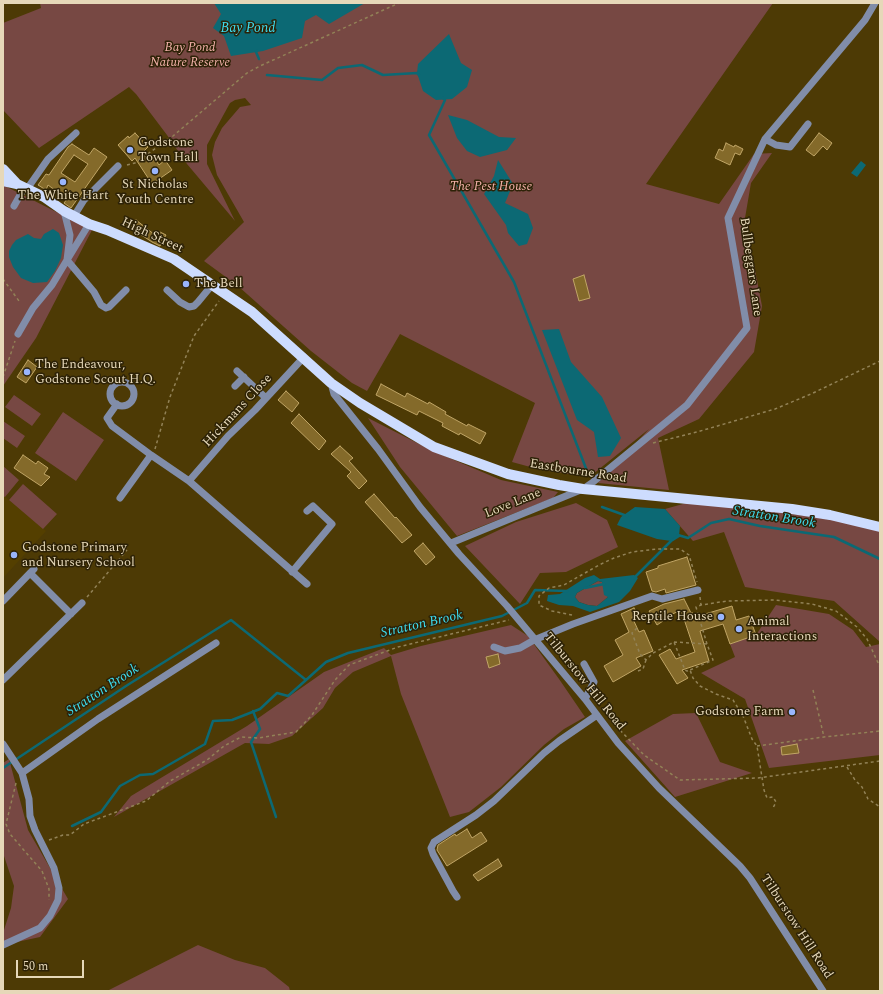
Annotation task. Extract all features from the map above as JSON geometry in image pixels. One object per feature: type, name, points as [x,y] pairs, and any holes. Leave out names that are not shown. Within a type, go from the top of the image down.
[{"type":"main road","points":[[3,169],[23,187]]},
{"type":"main road","points":[[3,181],[23,187]]},
{"type":"main road","name":"High Street","points":[[23,187],[89,224],[107,230],[174,259],[252,312],[304,357]]},
{"type":"main road","name":"Eastbourne Road","points":[[304,357],[332,382],[360,403],[434,447],[508,474],[583,488],[792,509],[830,515],[880,527]]},
{"type":"street","name":"Bullbeggars Lane","points":[[583,488],[593,482],[687,405],[747,328],[728,218],[765,139],[865,20],[875,3]]},
{"type":"street","points":[[765,139],[776,145],[790,147],[808,124]]},
{"type":"street","points":[[14,206],[23,187],[48,159],[76,134]]},
{"type":"street","points":[[74,216],[84,200],[118,166]]},
{"type":"street","points":[[64,211],[70,234],[67,260],[94,292],[101,305],[106,308],[110,307],[126,290]]},
{"type":"street","points":[[18,334],[33,308],[52,285],[89,224]]},
{"type":"street","points":[[167,290],[180,302],[189,307],[194,306],[212,285]]},
{"type":"street","name":"Hickmans Close","points":[[189,481],[228,436],[304,357]]},
{"type":"street","points":[[236,371],[266,398]]},
{"type":"street","points":[[235,386],[244,377]]},
{"type":"street","name":"Tilburstow Hill Road","points":[[332,382],[334,394],[378,449],[420,507],[452,543],[459,554],[513,613],[534,640],[585,699],[618,743],[659,788],[740,866],[750,878],[823,991]]},
{"type":"street","points":[[117,404],[107,418],[112,426],[189,481],[307,584]]},
{"type":"street","points":[[120,498],[151,455]]},
{"type":"street","name":"Love Lane","points":[[452,543],[583,488]]},
{"type":"street","points":[[292,572],[332,524],[313,506],[307,511]]},
{"type":"street","points":[[3,601],[32,571],[71,614]]},
{"type":"street","points":[[494,647],[505,651],[520,648],[557,630],[652,596],[662,599],[698,590]]},
{"type":"street","points":[[3,680],[82,603]]},
{"type":"street","points":[[557,630],[562,636]]},
{"type":"street","points":[[22,773],[98,719],[216,643]]},
{"type":"street","points":[[584,664],[594,682],[585,699]]},
{"type":"street","points":[[457,897],[433,854],[431,848],[434,842],[494,801],[549,749],[597,715]]},
{"type":"street","points":[[3,744],[22,773],[29,799],[30,816],[35,830],[54,868],[59,888],[58,900],[50,916],[40,928],[3,945]]},
{"type":"path","points":[[118,166],[135,163],[173,136],[247,73],[399,3]]},
{"type":"path","points":[[3,279],[19,301]]},
{"type":"path","points":[[151,455],[155,451],[170,397],[194,336],[225,294]]},
{"type":"path","points":[[3,377],[18,334]]},
{"type":"path","points":[[639,445],[649,444],[697,432],[775,409],[811,394],[880,361]]},
{"type":"path","points":[[575,616],[552,611],[538,605],[539,596],[549,588],[564,585],[614,558],[632,552],[657,549],[680,549],[689,555],[697,581],[702,605]]},
{"type":"path","points":[[82,603],[127,550]]},
{"type":"path","points":[[674,642],[685,670],[688,671],[713,660],[696,608],[702,605],[727,601],[774,600],[812,604],[836,611],[857,627],[867,639],[880,667]]},
{"type":"path","points":[[42,843],[58,836],[67,834],[70,835],[84,824],[146,801],[170,781],[207,760],[224,746],[241,737],[258,738],[296,732],[312,715],[335,680],[349,665],[398,646],[494,624],[513,613]]},
{"type":"path","points":[[637,628],[632,633],[640,654],[646,660]]},
{"type":"path","points":[[638,672],[643,669],[646,660],[653,653],[674,642],[707,644]]},
{"type":"path","points":[[690,670],[693,678],[700,686],[733,700],[743,716],[752,739],[757,746],[764,790],[767,798],[773,797],[776,802],[773,808]]},
{"type":"path","points":[[813,690],[824,737]]},
{"type":"path","points":[[757,746],[880,731]]},
{"type":"path","points":[[644,755],[680,780],[762,778],[847,767],[880,761]]},
{"type":"path","points":[[847,767],[855,780],[862,786],[868,799],[880,807]]},
{"type":"path","points":[[16,781],[6,824],[10,834],[42,871],[49,890],[49,902]]},
{"type":"shaded area","name":"Godstone Primary and Nursery School","points":[[3,495],[46,531],[3,578]]},
{"type":"green space","points":[[40,3],[773,3],[646,184],[719,204],[754,154],[772,153],[751,183],[745,218],[762,306],[754,352],[699,419],[658,438],[669,490],[598,483],[649,429],[593,474],[580,476],[534,468],[512,462],[535,403],[400,334],[367,391],[352,383],[311,351],[238,286],[204,261],[244,222],[217,175],[212,155],[215,142],[222,128],[240,107],[251,105],[245,98],[235,100],[230,103],[207,145],[207,164],[235,221],[187,164],[167,135],[129,87],[39,148],[3,110],[3,23],[41,8]]},
{"type":"green space","points":[[3,185],[92,230],[36,338],[3,386]]},
{"type":"green space","points":[[14,395],[41,414],[32,426],[5,407]]},
{"type":"green space","points":[[63,412],[104,440],[76,481],[35,453]]},
{"type":"green space","points":[[368,418],[433,451],[501,480],[558,492],[553,498],[457,536],[400,467]]},
{"type":"green space","points":[[3,421],[25,436],[17,448],[3,438]]},
{"type":"green space","points":[[3,466],[19,480],[5,497],[3,496]]},
{"type":"green space","points":[[23,484],[57,514],[43,529],[9,500]]},
{"type":"green space","points":[[697,500],[880,527],[880,642],[834,601],[745,587],[724,532],[693,541],[665,509]]},
{"type":"green space","points":[[576,503],[607,520],[618,547],[566,572],[540,573],[520,604],[465,546],[516,522]]},
{"type":"green space","points":[[598,581],[602,582],[608,597],[597,606],[579,602],[575,597],[577,593]]},
{"type":"green space","points":[[776,605],[829,614],[853,630],[866,647],[880,644],[880,755],[769,768],[745,699],[701,673],[735,657],[730,644],[756,635]]},
{"type":"green space","points":[[511,625],[528,636],[585,717],[564,729],[544,745],[501,787],[469,812],[450,817],[401,694],[391,656],[353,672],[335,688],[323,708],[292,736],[269,744],[245,743],[114,817],[131,796],[247,726],[324,672],[384,648],[391,655],[421,646]]},
{"type":"green space","points":[[696,713],[720,762],[752,773],[675,797],[625,741],[673,714]]},
{"type":"green space","points":[[9,759],[28,830],[68,899],[40,937],[3,945],[3,933],[11,908],[14,886],[3,853],[3,763]]},
{"type":"green space","points":[[198,945],[235,960],[265,968],[289,987],[290,991],[107,991]]},
{"type":"water","name":"Bay Pond","points":[[214,3],[365,3],[329,24],[316,15],[305,21],[302,38],[263,51],[231,56],[224,36],[213,28],[221,14]]},
{"type":"water","points":[[449,34],[461,63],[472,70],[467,87],[452,99],[436,100],[423,91],[417,73],[418,64]]},
{"type":"water","points":[[448,115],[467,120],[499,137],[516,138],[507,150],[480,157],[467,151],[457,138]]},
{"type":"water","points":[[498,160],[513,184],[505,203],[528,214],[533,228],[527,244],[519,246],[508,233],[506,225],[484,194],[494,176]]},
{"type":"water","points":[[861,161],[866,165],[857,177],[851,173]]},
{"type":"water","points":[[53,229],[59,233],[63,245],[61,258],[55,271],[47,282],[33,283],[21,278],[13,267],[9,257],[9,251],[12,245],[16,240],[28,234],[34,238],[41,239],[44,234]]},
{"type":"water","points":[[559,329],[571,362],[602,397],[621,438],[610,456],[598,457],[594,432],[577,420],[542,330]]},
{"type":"water","points":[[635,507],[665,509],[680,526],[679,536],[671,541],[657,539],[617,525],[621,517]]},
{"type":"water","points":[[594,575],[600,579],[634,575],[638,578],[630,591],[619,602],[590,612],[573,606],[559,605],[547,601],[548,595],[560,594],[585,578]],"holes":[[[598,581],[602,582],[604,595],[608,597],[597,606],[579,602],[575,597],[577,593]]]},
{"type":"building","points":[[135,133],[148,147],[143,152],[150,163],[155,159],[159,165],[165,160],[172,170],[152,184],[135,158],[132,161],[118,145],[128,136],[129,138]]},
{"type":"building","points":[[819,133],[832,143],[827,150],[823,146],[814,156],[806,150]]},
{"type":"building","points":[[726,143],[743,149],[740,155],[735,153],[730,165],[715,158],[719,149],[723,151]]},
{"type":"building","points":[[72,144],[89,155],[94,148],[107,157],[71,208],[64,203],[67,199],[48,185],[46,190],[38,185],[46,174],[49,175],[68,147]],"holes":[[[74,155],[88,164],[75,182],[61,173]]]},
{"type":"building","points":[[136,220],[155,235],[160,232],[166,235],[160,246],[131,228]]},
{"type":"building","points":[[584,275],[590,298],[579,301],[573,279]]},
{"type":"building","name":"The Endeavour, Godstone Scout H.Q.","points":[[28,360],[37,367],[26,383],[17,377]]},
{"type":"building","points":[[381,384],[405,397],[407,393],[428,404],[429,402],[446,412],[445,414],[467,426],[468,424],[486,433],[480,444],[460,433],[459,435],[442,426],[443,423],[419,411],[417,415],[376,395]]},
{"type":"building","points":[[286,391],[299,403],[292,412],[278,400]]},
{"type":"building","points":[[299,414],[326,441],[319,450],[291,423]]},
{"type":"building","points":[[340,446],[353,458],[349,461],[367,481],[359,489],[347,476],[351,472],[331,454]]},
{"type":"building","points":[[23,455],[36,464],[38,461],[48,468],[44,474],[50,477],[41,486],[14,468]]},
{"type":"building","points":[[374,494],[412,535],[402,543],[365,502]]},
{"type":"building","points":[[423,543],[435,557],[426,565],[414,551]]},
{"type":"building","points":[[687,557],[696,585],[666,593],[665,589],[656,592],[652,591],[646,572],[658,568],[658,566]]},
{"type":"building","points":[[684,599],[691,613],[693,613],[695,617],[732,606],[736,620],[749,616],[756,635],[730,644],[723,624],[700,631],[709,661],[682,670],[688,678],[677,684],[659,655],[670,649],[676,659],[695,652],[681,610],[662,619],[663,621],[657,625],[649,611],[664,604]]},
{"type":"building","points":[[634,608],[638,615],[632,617],[639,632],[644,630],[653,651],[636,658],[641,666],[613,682],[604,666],[623,655],[615,640],[629,632],[621,614]]},
{"type":"building","points":[[498,654],[500,664],[489,668],[486,657]]},
{"type":"building","points":[[797,744],[799,753],[782,755],[781,747]]},
{"type":"building","points":[[467,829],[472,838],[481,832],[487,841],[447,866],[437,850],[438,845],[455,834],[456,836]]},
{"type":"building","points":[[498,859],[502,866],[478,881],[473,875]]},
{"type":"waterway","points":[[257,51],[256,52],[259,59]]},
{"type":"waterway","points":[[267,75],[322,80],[338,68],[362,65],[383,75],[417,73],[419,75]]},
{"type":"waterway","points":[[443,98],[445,100],[429,135],[514,282],[587,471]]},
{"type":"waterway","points":[[602,507],[627,516]]},
{"type":"waterway","name":"Stratton Brook","points":[[678,535],[688,538],[711,523],[729,519],[760,526],[834,537],[880,559]]},
{"type":"waterway","name":"Stratton Brook","points":[[634,578],[671,541],[679,536]]},
{"type":"waterway","name":"Stratton Brook","points":[[585,588],[604,584]]},
{"type":"waterway","name":"Stratton Brook","points":[[3,768],[126,686],[231,620],[306,680],[326,662],[348,653],[502,616],[527,603],[535,590],[567,591]]},
{"type":"waterway","points":[[72,826],[101,812],[120,786],[140,775],[153,774],[205,744],[213,721],[232,720],[260,709],[277,693],[288,696],[306,680]]},
{"type":"waterway","points":[[253,711],[260,729],[251,742],[276,817]]},
{"type":"place","name":"Godstone Town Hall","points":[[130,150]]},
{"type":"place","name":"St Nicholas Youth Centre","points":[[155,171]]},
{"type":"place","name":"The White Hart","points":[[63,182]]},
{"type":"place","name":"The Bell","points":[[186,284]]},
{"type":"place","name":"The Endeavour, Godstone Scout H.Q.","points":[[27,372]]},
{"type":"place","name":"Godstone Primary and Nursery School","points":[[14,555]]},
{"type":"place","name":"Reptile House","points":[[721,617]]},
{"type":"place","name":"Animal Interactions","points":[[739,629]]},
{"type":"place","name":"Godstone Farm","points":[[792,712]]},
{"type":"park label","name":"Bay Pond Nature Reserve","points":[[190,56]]},
{"type":"park label","name":"The Pest House","points":[[491,187]]}]
